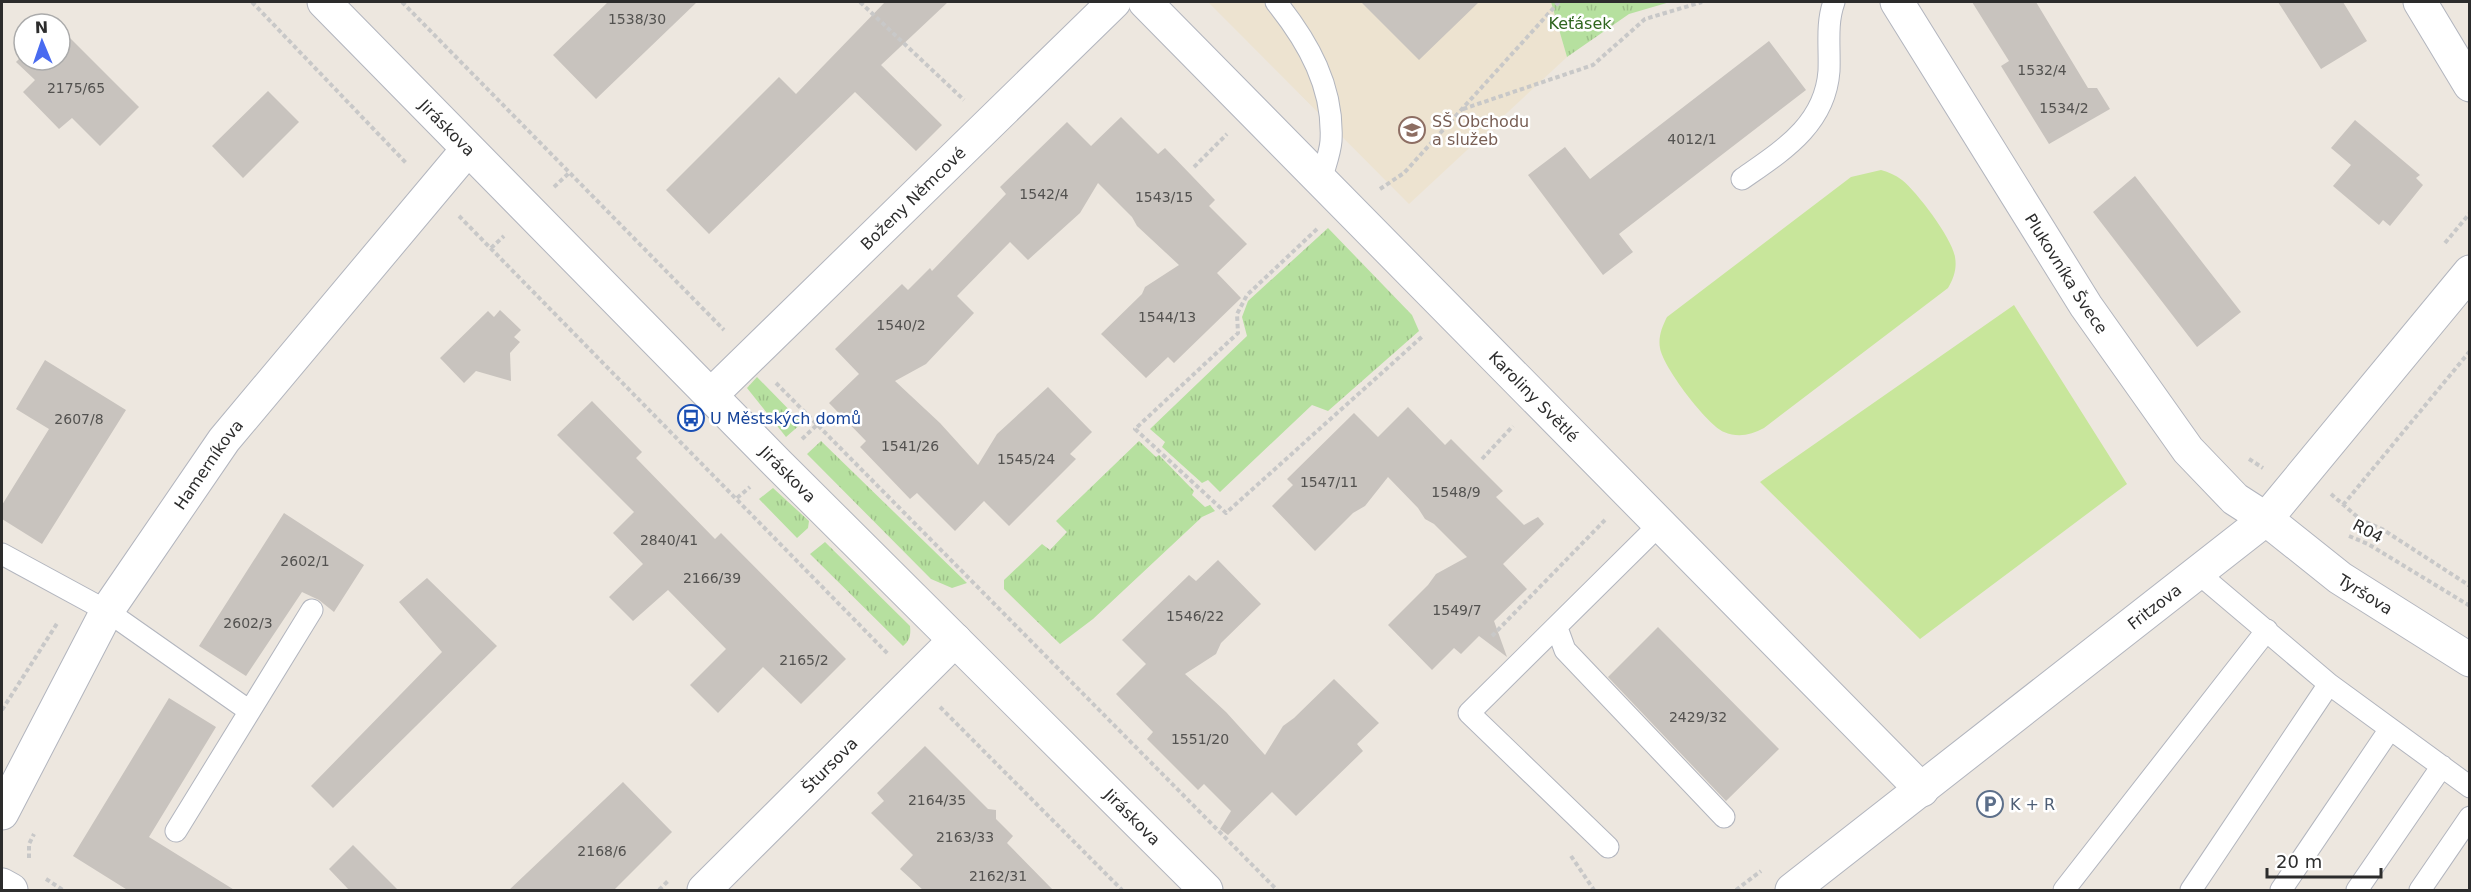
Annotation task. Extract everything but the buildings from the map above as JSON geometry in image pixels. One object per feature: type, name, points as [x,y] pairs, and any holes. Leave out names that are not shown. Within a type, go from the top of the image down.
[{"type":"street","name":"Jiráskova","points":[[324,2],[467,150],[1206,891]]},
{"type":"street","name":"Boženy Němcové","points":[[711,395],[1114,2]]},
{"type":"street","name":"Karoliny Světlé","points":[[1145,2],[1922,790]]},
{"type":"street","name":"Plukovníka Švece","points":[[1897,2],[2086,306],[2126,365],[2187,450],[2235,499],[2266,519]]},
{"type":"street","points":[[2420,2],[2469,85]]},
{"type":"street","name":"Hamerníkova","points":[[2,813],[107,611],[224,440],[467,150]]},
{"type":"street","name":"Fritzova","points":[[1792,891],[2266,519],[2469,272]]},
{"type":"street","name":"Tyršova","points":[[2266,519],[2340,578],[2469,660]]},
{"type":"street","name":"Štursova","points":[[704,891],[903,669],[955,640]]},
{"type":"street","points":[[2,885],[11,891]]},
{"type":"lane","points":[[1276,2],[1300,32],[1320,72],[1329,107],[1331,142],[1321,181]]},
{"type":"lane","points":[[1742,179],[1793,144],[1813,121],[1827,85],[1830,13],[1834,2]]},
{"type":"lane","points":[[1608,847],[1469,713],[1659,525]]},
{"type":"lane","points":[[2,555],[107,611],[248,710]]},
{"type":"lane","points":[[2198,573],[2329,684],[2469,787]]},
{"type":"lane","points":[[176,831],[248,710],[312,610]]},
{"type":"lane","points":[[1557,628],[1565,650],[1724,817]]},
{"type":"lane","points":[[2064,891],[2267,630]]},
{"type":"lane","points":[[2191,891],[2329,684]]},
{"type":"lane","points":[[2281,891],[2390,729]]},
{"type":"lane","points":[[2357,891],[2442,766]]},
{"type":"lane","points":[[2420,891],[2469,817]]},
{"type":"path","points":[[252,2],[1122,891]]},
{"type":"path","points":[[402,2],[1277,891]]},
{"type":"path","points":[[860,2],[989,124]]},
{"type":"path","points":[[1404,173],[1559,2]]},
{"type":"path","points":[[1462,109],[1593,65],[1646,19],[1702,2]]},
{"type":"path","points":[[1320,227],[1246,295],[1237,314],[1238,333],[1135,429],[1226,513],[1424,334]]},
{"type":"path","points":[[2469,351],[2343,505],[2361,520],[2382,529],[2469,586]]},
{"type":"path","points":[[1482,459],[1513,425]]},
{"type":"path","points":[[2262,467],[2291,490]]},
{"type":"path","points":[[1492,636],[1606,519]]},
{"type":"path","name":"R04","points":[[2347,535],[2368,544],[2469,606]]},
{"type":"path","points":[[51,883],[63,891]]},
{"type":"shaded area","name":"SŠ Obchodu a služeb","points":[[1208,2],[1551,2],[1567,57],[1409,204]]},
{"type":"green space","name":"Keťásek","points":[[1551,2],[1670,2],[1629,14],[1567,57]]},
{"type":"green space","points":[[1881,170],[1897,177],[1908,186],[1925,205],[1948,239],[1956,265],[1948,288],[1764,428],[1744,435],[1724,432],[1707,419],[1697,407],[1677,381],[1663,357],[1660,340],[1667,317],[1851,177]]},
{"type":"green space","points":[[1328,228],[1412,315],[1419,331],[1328,411],[1312,405],[1220,492],[1208,480],[1202,483],[1162,447],[1165,442],[1150,429],[1247,336],[1242,317],[1248,301]]},
{"type":"green space","points":[[2014,305],[2127,484],[1920,639],[1760,482]]},
{"type":"green space","points":[[757,377],[802,423],[786,437],[747,388]]},
{"type":"green space","points":[[821,441],[967,583],[952,588],[931,579],[807,454]]},
{"type":"green space","points":[[1139,441],[1156,457],[1159,455],[1194,491],[1192,495],[1205,507],[1210,505],[1215,511],[1202,517],[1093,619],[1060,644],[1004,589],[1004,580],[1042,544],[1050,550],[1067,532],[1056,521]]},
{"type":"green space","points":[[773,488],[809,521],[808,528],[797,538],[759,499]]},
{"type":"green space","points":[[825,542],[910,626],[909,637],[903,646],[810,554]]},
{"type":"place","name":"SŠ Obchodu a služeb","points":[[1412,130]]},
{"type":"place","name":"U Městských domů","points":[[691,418]]},
{"type":"place","name":"K + R","points":[[1990,804]]}]
